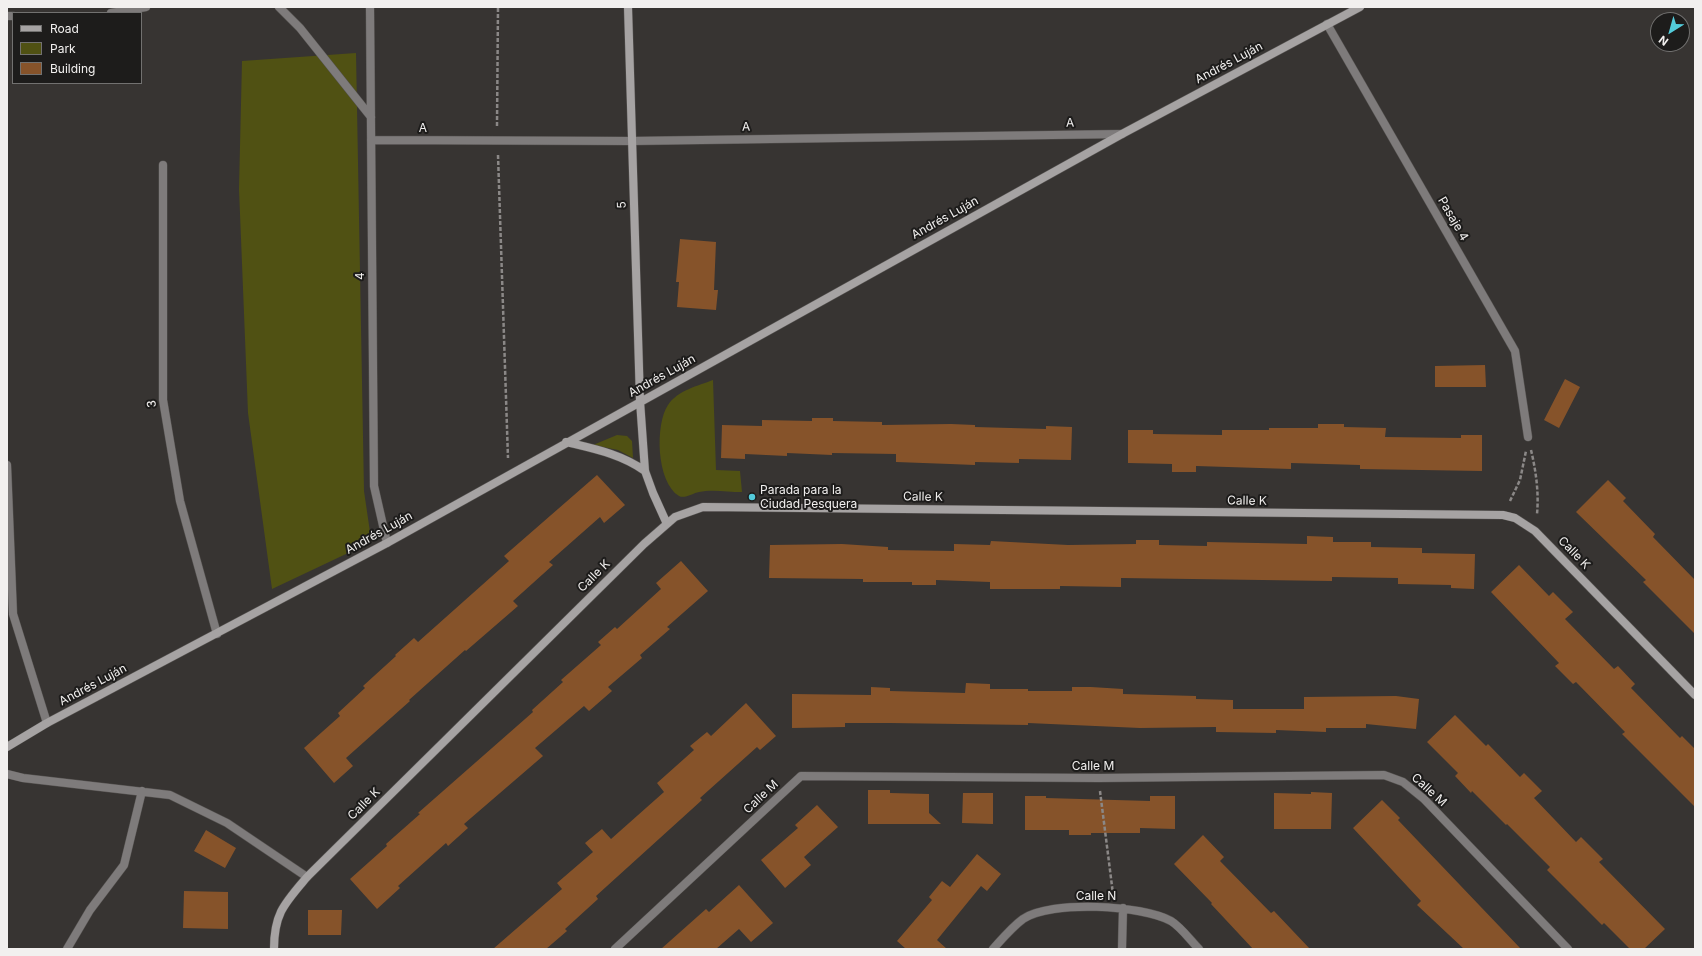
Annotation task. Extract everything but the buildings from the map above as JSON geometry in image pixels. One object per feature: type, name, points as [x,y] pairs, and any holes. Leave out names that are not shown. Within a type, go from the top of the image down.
[{"type":"street","points":[[117,12],[146,7]]},
{"type":"street","points":[[279,7],[300,28],[371,117]]},
{"type":"street","name":"4","points":[[370,7],[374,486],[387,543]]},
{"type":"street","name":"5","points":[[628,7],[640,401],[645,471],[652,493],[667,524]]},
{"type":"street","name":"Andrés Luján","points":[[7,746],[47,723],[387,543],[566,442],[1122,134],[1360,7]]},
{"type":"street","name":"Pasaje 4","points":[[1327,24],[1515,351],[1528,437]]},
{"type":"street","name":"A","points":[[371,140],[632,140],[1122,134]]},
{"type":"street","name":"3","points":[[163,165],[163,400],[180,500],[217,634]]},
{"type":"street","points":[[566,442],[612,454],[630,461],[645,471]]},
{"type":"street","points":[[7,465],[13,614],[47,723]]},
{"type":"street","name":"Calle K","points":[[274,949],[277,916],[289,898],[307,877],[632,555],[675,517],[703,507],[1503,515],[1515,518],[1535,531],[1695,696]]},
{"type":"street","points":[[7,774],[23,778],[170,794],[227,823],[307,877]]},
{"type":"street","name":"Calle M","points":[[615,949],[801,776],[1099,778],[1384,775],[1403,782],[1424,799],[1568,949]]},
{"type":"street","points":[[67,949],[90,910],[124,864],[142,791]]},
{"type":"street","name":"Calle N","points":[[993,949],[1023,918],[1055,908],[1119,908],[1146,912],[1172,922],[1199,949]]},
{"type":"street","points":[[1119,908],[1122,949]]},
{"type":"path","points":[[498,7],[497,140],[509,475]]},
{"type":"path","points":[[1503,515],[1520,480],[1528,437]]},
{"type":"path","points":[[1528,437],[1535,471],[1538,502],[1535,531]]},
{"type":"path","points":[[1099,778],[1119,908]]},
{"type":"green space","points":[[356,53],[364,491],[370,532],[365,545],[272,589],[248,413],[239,189],[242,61]]},
{"type":"green space","points":[[713,380],[716,470],[740,471],[742,492],[704,491],[681,497],[671,489],[662,466],[660,438],[664,414],[668,405],[677,396],[689,389]]},
{"type":"green space","points":[[617,435],[627,436],[632,441],[633,458],[618,450],[593,445]]},
{"type":"place","name":"Parada para la Ciudad Pesquera","points":[[752,497]]}]
